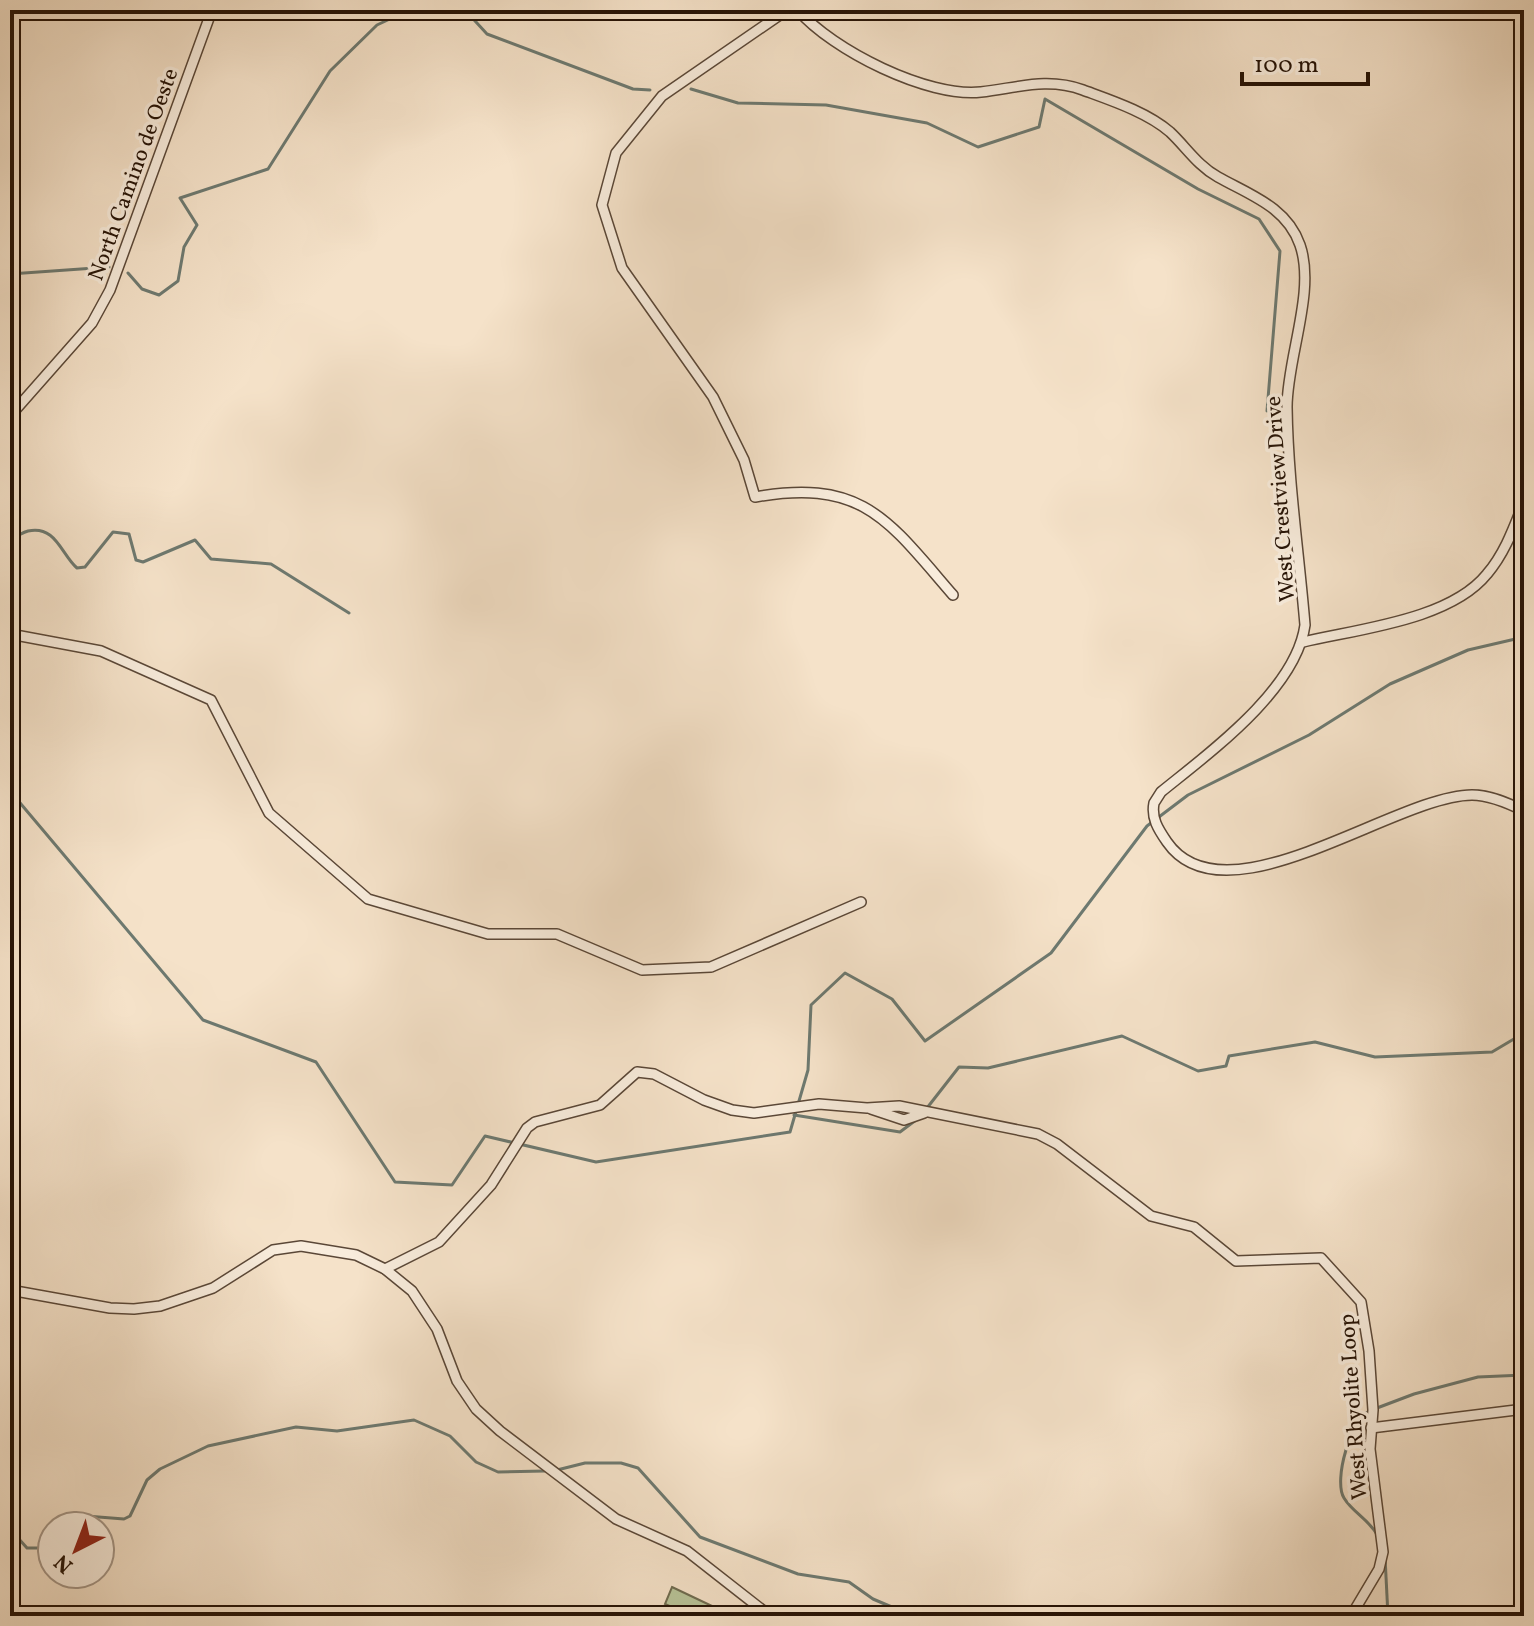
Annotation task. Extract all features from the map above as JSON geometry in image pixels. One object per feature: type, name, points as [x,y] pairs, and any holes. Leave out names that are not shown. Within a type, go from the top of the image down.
[{"type":"street","name":"North Camino de Oeste","points":[[10,416],[84,332],[110,290],[212,10]]},
{"type":"street","points":[[787,10],[662,96],[616,153],[602,205],[622,268],[713,397],[744,460],[755,497],[795,490],[827,493],[855,502],[887,520],[953,595]]},
{"type":"street","name":"West Crestview Drive","points":[[798,10],[808,22],[838,42],[934,89],[980,92],[1038,82],[1066,85],[1147,117],[1169,132],[1216,176],[1262,199],[1291,227],[1304,259],[1287,404],[1305,625],[1303,642]]},
{"type":"street","points":[[1524,502],[1495,564],[1469,590],[1425,613],[1303,642],[1281,677],[1240,725],[1161,792],[1154,803],[1156,826],[1185,859],[1218,870],[1268,863],[1435,803],[1472,795],[1508,803],[1524,811]]},
{"type":"street","points":[[10,634],[101,651],[211,700],[269,813],[368,899],[488,934],[557,934],[642,970],[711,967],[861,902]]},
{"type":"street","name":"West Rhyolite Loop","points":[[385,1269],[439,1242],[491,1185],[527,1128],[535,1122],[600,1105],[637,1072],[654,1074],[704,1100],[732,1110],[754,1113],[832,1104],[867,1108],[899,1106],[1038,1134],[1057,1144],[1151,1216],[1194,1227],[1236,1261],[1321,1258],[1361,1302],[1370,1366],[1370,1449],[1383,1552],[1379,1569],[1351,1616]]},
{"type":"street","points":[[10,1290],[110,1308],[160,1306],[213,1288],[273,1250],[301,1246],[356,1255],[385,1269],[412,1291],[437,1329],[457,1381],[476,1409],[500,1431],[616,1519],[687,1551],[770,1616]]},
{"type":"street","points":[[1371,1428],[1524,1409]]},
{"type":"green space","points":[[672,1587],[733,1616],[683,1616],[683,1612],[665,1604]]},
{"type":"waterway","points":[[128,273],[142,289],[159,295],[178,281],[184,247],[197,225],[180,198],[268,169],[330,71],[377,25],[409,10]]},
{"type":"waterway","points":[[465,10],[487,34],[633,89],[650,90]]},
{"type":"waterway","points":[[691,89],[738,103],[826,105],[927,123],[978,147],[1039,127],[1045,99],[1198,189],[1259,219],[1280,251],[1267,411]]},
{"type":"waterway","points":[[10,274],[109,267]]},
{"type":"waterway","points":[[10,538],[28,531],[45,532],[52,536],[77,568],[85,567],[113,532],[129,534],[136,560],[143,562],[195,540],[211,559],[271,564],[349,613]]},
{"type":"waterway","points":[[10,791],[203,1020],[316,1062],[395,1182],[452,1185],[485,1136],[596,1162],[790,1132],[808,1070],[811,1005],[845,973],[892,999],[925,1041],[1051,953],[1147,826],[1188,795],[1309,735],[1390,684],[1468,650],[1524,637]]},
{"type":"waterway","points":[[927,1108],[959,1067],[988,1068],[1122,1036],[1198,1071],[1226,1066],[1229,1056],[1315,1042],[1375,1057],[1492,1052],[1524,1033]]},
{"type":"waterway","points":[[794,1115],[900,1132],[920,1117]]},
{"type":"waterway","points":[[1377,1408],[1414,1394],[1478,1377],[1524,1375]]},
{"type":"waterway","points":[[1370,1411],[1356,1425],[1351,1437],[1342,1465],[1341,1489],[1344,1498],[1378,1536]]},
{"type":"waterway","points":[[116,1518],[130,1516],[147,1480],[160,1469],[208,1446],[296,1427],[337,1431],[414,1420],[450,1436],[476,1462],[498,1472],[545,1471]]},
{"type":"waterway","points":[[557,1470],[585,1463],[621,1463],[638,1468],[700,1537],[798,1574],[849,1582],[873,1599],[906,1613],[924,1616]]},
{"type":"waterway","points":[[10,1529],[27,1548],[36,1548]]},
{"type":"waterway","points":[[1385,1557],[1388,1616]]},
{"type":"waterway","points":[[924,1616],[945,1611],[979,1616]]}]
